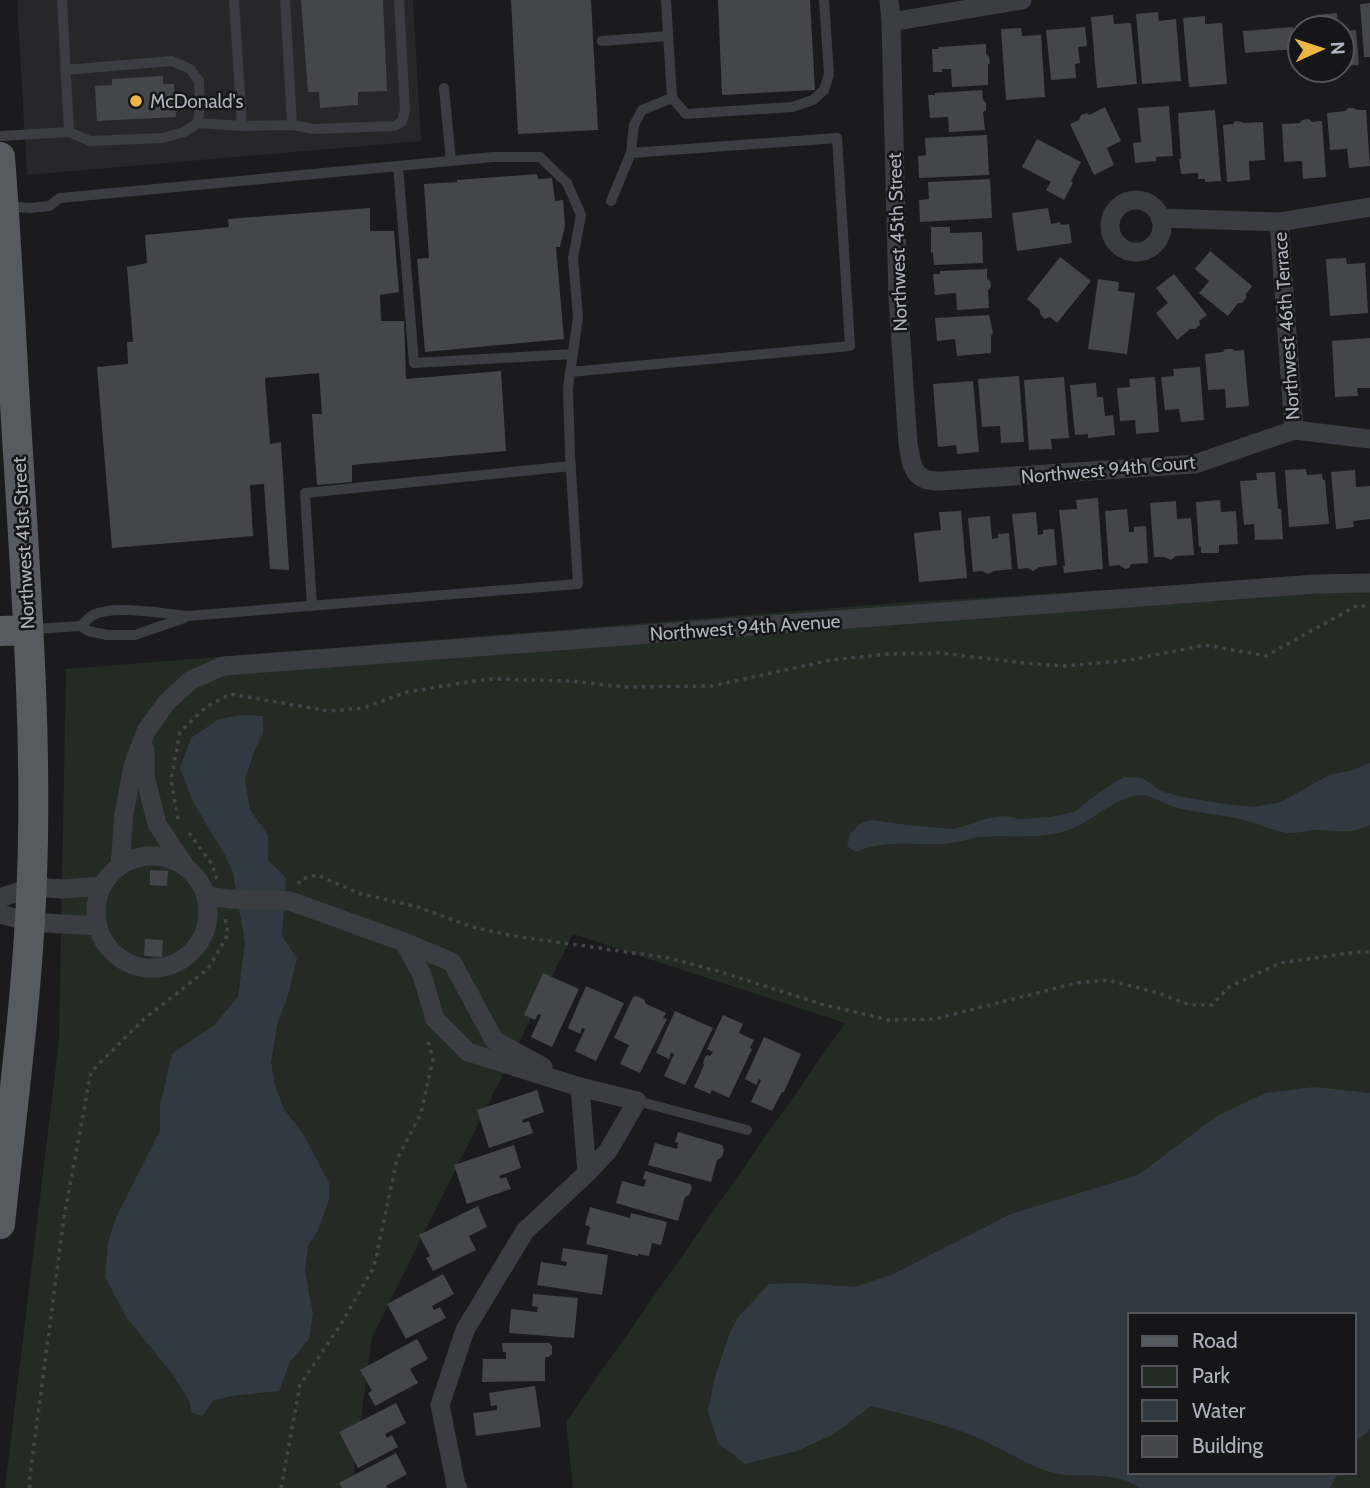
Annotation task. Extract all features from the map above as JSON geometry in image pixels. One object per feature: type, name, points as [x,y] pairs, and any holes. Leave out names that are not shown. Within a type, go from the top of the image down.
[{"type":"main road","name":"Northwest 41st Street","points":[[0,157],[14,630],[33,755],[30,922],[0,1224]]},
{"type":"street","name":"Northwest 45th Street","points":[[888,0],[891,22],[898,298],[908,444],[912,467],[924,478]]},
{"type":"street","points":[[891,22],[1022,0]]},
{"type":"street","points":[[1160,218],[1279,222],[1370,207]]},
{"type":"street","name":"Northwest 46th Terrace","points":[[1279,222],[1294,430]]},
{"type":"street","name":"Northwest 94th Court","points":[[924,478],[941,481],[1195,464],[1294,430],[1370,439]]},
{"type":"street","name":"Northwest 94th Avenue","points":[[120,866],[124,814],[132,766],[146,731],[167,702],[191,680],[223,666],[1315,584],[1370,583]]},
{"type":"street","points":[[146,731],[145,776],[157,824],[185,866],[219,898],[290,901],[452,962],[494,1040],[580,1087]]},
{"type":"street","points":[[185,866],[169,858],[150,856],[132,859],[110,875],[97,899],[96,918],[101,936],[111,951],[126,963],[144,968],[163,968],[180,961],[195,950],[204,933],[208,915],[219,898]]},
{"type":"street","points":[[0,898],[32,887],[63,889],[102,886]]},
{"type":"street","points":[[0,914],[30,922],[98,926]]},
{"type":"street","points":[[404,943],[422,975],[435,1019],[468,1052],[580,1087],[637,1101],[608,1151],[525,1231],[465,1330],[440,1405],[458,1488]]},
{"type":"street","points":[[580,1087],[587,1173]]},
{"type":"lane","points":[[62,0],[69,132]]},
{"type":"lane","points":[[234,0],[242,126]]},
{"type":"lane","points":[[285,0],[292,125]]},
{"type":"lane","points":[[0,136],[69,132],[90,141],[163,138],[198,123],[292,125],[314,130],[394,126],[402,122],[405,111],[398,0]]},
{"type":"lane","points":[[666,0],[672,99],[686,114],[792,107],[813,100],[824,90],[829,74],[824,0]]},
{"type":"lane","points":[[602,41],[668,36]]},
{"type":"lane","points":[[65,70],[173,61],[190,69],[199,81],[201,104],[198,123]]},
{"type":"lane","points":[[444,88],[452,161]]},
{"type":"lane","points":[[611,201],[631,153],[634,125],[642,110],[672,99]]},
{"type":"lane","points":[[570,372],[850,346],[837,138],[631,153]]},
{"type":"lane","points":[[1,205],[30,208],[49,206],[60,198],[452,161],[540,157],[566,183],[581,215],[573,258],[578,317],[568,388],[578,584],[188,616],[136,610],[102,612],[90,616],[81,626]]},
{"type":"lane","points":[[398,166],[414,363],[573,354]]},
{"type":"lane","points":[[312,606],[305,493],[571,466]]},
{"type":"lane","points":[[14,630],[81,626],[88,631],[107,635],[135,635],[188,616]]},
{"type":"lane","points":[[637,1101],[747,1129]]},
{"type":"path","points":[[30,1488],[64,1217],[91,1072],[145,1018],[208,969],[228,934],[212,864],[178,819],[171,780],[180,732],[206,707],[230,694],[329,711],[363,708],[407,692],[486,679],[569,681],[626,687],[712,686],[831,660],[888,654],[941,653],[1064,666],[1130,660],[1205,645],[1266,656],[1358,605],[1370,607]]},
{"type":"path","points":[[290,901],[301,879],[317,875],[358,893],[418,907],[472,927],[514,936],[669,958],[821,1004],[889,1020],[935,1019],[1076,983],[1108,980],[1158,993],[1190,1005],[1212,1005],[1229,987],[1280,963],[1370,952]]},
{"type":"path","points":[[281,1488],[300,1385],[341,1324],[374,1267],[397,1159],[421,1113],[433,1059],[426,1035]]},
{"type":"shaded area","points":[[17,0],[413,0],[421,141],[27,175]]},
{"type":"green space","points":[[1370,574],[1370,1488],[573,1488],[566,1422],[845,1023],[573,934],[372,1337],[352,1484],[354,1488],[5,1488],[59,1040],[66,669],[910,602]]},
{"type":"water","points":[[243,715],[263,716],[263,733],[245,779],[250,810],[268,835],[268,860],[286,878],[282,936],[297,959],[287,999],[278,1021],[271,1062],[275,1085],[284,1109],[303,1134],[329,1183],[329,1200],[318,1230],[308,1246],[305,1271],[313,1314],[309,1339],[290,1362],[279,1391],[213,1400],[203,1416],[192,1413],[189,1401],[174,1376],[127,1318],[105,1277],[108,1243],[116,1217],[160,1131],[160,1105],[172,1054],[213,1026],[238,997],[245,943],[233,873],[193,802],[180,768],[191,738],[219,719]]},
{"type":"water","points":[[1370,763],[1370,825],[1355,830],[1287,833],[1240,819],[1178,808],[1143,795],[1122,800],[1072,829],[1052,834],[979,837],[946,844],[886,844],[856,852],[847,846],[850,833],[863,822],[873,820],[953,829],[1004,816],[1021,819],[1074,812],[1124,777],[1142,778],[1161,791],[1178,796],[1252,807],[1281,802],[1329,775]]},
{"type":"water","points":[[1314,1087],[1370,1093],[1370,1429],[1356,1441],[1356,1313],[1128,1313],[1128,1474],[1338,1474],[1330,1488],[1139,1488],[1113,1477],[1066,1475],[1032,1465],[963,1432],[871,1406],[834,1434],[797,1451],[745,1464],[718,1443],[708,1411],[715,1377],[730,1332],[739,1316],[769,1284],[803,1283],[854,1287],[891,1275],[1011,1214],[1138,1175],[1217,1116],[1265,1093]]},
{"type":"building","points":[[301,0],[383,0],[387,91],[358,92],[358,105],[320,108],[319,92],[308,92]]},
{"type":"building","points":[[511,0],[591,0],[598,130],[518,134]]},
{"type":"building","points":[[718,0],[810,0],[815,90],[722,95]]},
{"type":"building","points":[[1370,3],[1370,57],[1364,57],[1360,4]]},
{"type":"building","points":[[1158,12],[1159,21],[1176,19],[1181,81],[1142,84],[1136,14]]},
{"type":"building","points":[[1113,15],[1114,24],[1131,23],[1137,84],[1097,88],[1091,17]]},
{"type":"building","points":[[1205,16],[1205,24],[1222,23],[1227,84],[1189,87],[1183,18]]},
{"type":"building","points":[[1085,27],[1087,46],[1078,47],[1080,63],[1075,64],[1076,78],[1051,80],[1046,30]]},
{"type":"building","points":[[1021,28],[1022,36],[1041,35],[1045,97],[1006,100],[1001,29]]},
{"type":"building","points":[[1286,28],[1286,50],[1245,53],[1243,31]]},
{"type":"building","points":[[1356,30],[1359,65],[1356,65]]},
{"type":"building","points":[[986,44],[990,63],[988,85],[952,87],[951,69],[933,72],[932,49]]},
{"type":"building","name":"McDonald's","points":[[163,76],[163,84],[174,84],[176,117],[97,121],[95,86],[112,85],[112,79]]},
{"type":"building","points":[[982,90],[986,103],[986,110],[983,112],[985,130],[949,132],[948,117],[930,118],[928,95]]},
{"type":"building","points":[[1169,106],[1173,156],[1135,163],[1133,143],[1141,142],[1138,108]]},
{"type":"building","points":[[1105,107],[1121,141],[1107,148],[1114,165],[1094,175],[1070,124],[1079,120],[1081,115],[1089,115]]},
{"type":"building","points":[[1348,108],[1366,110],[1370,166],[1349,168],[1347,149],[1330,150],[1327,113],[1345,111]]},
{"type":"building","points":[[1215,110],[1221,181],[1205,182],[1205,179],[1198,179],[1198,173],[1181,174],[1178,113]]},
{"type":"building","points":[[1309,119],[1312,122],[1322,121],[1326,177],[1303,179],[1302,161],[1284,162],[1282,124],[1300,123]]},
{"type":"building","points":[[1235,121],[1263,122],[1265,160],[1249,161],[1250,180],[1227,182],[1223,125],[1233,124]]},
{"type":"building","points":[[987,135],[989,175],[919,178],[918,156],[926,155],[925,138]]},
{"type":"building","points":[[1037,139],[1081,162],[1064,200],[1046,190],[1051,182],[1022,167]]},
{"type":"building","points":[[537,174],[538,179],[552,178],[555,201],[563,200],[565,226],[560,247],[556,247],[564,339],[425,352],[417,259],[429,258],[424,184]]},
{"type":"building","points":[[990,179],[992,218],[920,222],[919,200],[929,199],[928,182]]},
{"type":"building","points":[[370,208],[370,231],[394,231],[399,292],[380,295],[381,321],[404,321],[406,379],[501,371],[506,451],[352,465],[352,482],[317,485],[312,414],[322,414],[319,373],[265,378],[270,444],[281,442],[289,570],[270,569],[264,484],[250,485],[253,536],[112,548],[97,367],[128,364],[127,342],[133,342],[127,267],[147,263],[145,235],[229,227],[228,219]]},
{"type":"building","points":[[1048,208],[1051,224],[1069,224],[1072,243],[1017,251],[1012,213]]},
{"type":"building","points":[[931,227],[950,227],[950,233],[982,232],[983,263],[934,265]]},
{"type":"building","points":[[1210,251],[1252,286],[1242,303],[1238,303],[1228,316],[1199,293],[1209,281],[1195,269]]},
{"type":"building","points":[[1060,257],[1091,281],[1057,323],[1050,317],[1045,319],[1040,310],[1027,299]]},
{"type":"building","points":[[1346,258],[1347,264],[1365,263],[1368,313],[1330,316],[1326,259]]},
{"type":"building","points":[[987,269],[987,279],[991,287],[988,290],[989,308],[957,310],[956,293],[935,295],[933,274],[940,274],[940,271]]},
{"type":"building","points":[[1174,274],[1207,315],[1199,321],[1200,325],[1190,329],[1177,340],[1156,313],[1168,303],[1156,288]]},
{"type":"building","points":[[1098,279],[1119,282],[1118,291],[1135,293],[1127,354],[1088,349]]},
{"type":"building","points":[[989,315],[993,333],[991,353],[957,356],[955,339],[937,341],[935,318]]},
{"type":"building","points":[[1370,338],[1370,388],[1357,388],[1358,396],[1335,397],[1332,341]]},
{"type":"building","points":[[1225,349],[1244,350],[1249,406],[1226,408],[1225,389],[1208,390],[1205,354],[1223,352]]},
{"type":"building","points":[[1200,367],[1204,420],[1181,422],[1179,409],[1165,410],[1161,377],[1174,376],[1173,369]]},
{"type":"building","points":[[1019,376],[1024,442],[1001,443],[1000,426],[982,427],[978,379]]},
{"type":"building","points":[[1064,377],[1069,438],[1051,439],[1052,449],[1029,450],[1024,380]]},
{"type":"building","points":[[1155,377],[1159,432],[1136,434],[1135,420],[1120,421],[1117,388],[1130,387],[1129,379]]},
{"type":"building","points":[[973,381],[979,452],[957,454],[956,445],[938,447],[933,384]]},
{"type":"building","points":[[1096,383],[1097,397],[1103,397],[1105,416],[1113,415],[1115,435],[1088,438],[1088,434],[1075,435],[1070,385]]},
{"type":"building","points":[[1306,469],[1307,475],[1322,474],[1325,480],[1329,524],[1289,527],[1285,470]]},
{"type":"building","points":[[1355,470],[1356,487],[1370,486],[1370,519],[1353,521],[1354,527],[1336,529],[1331,472]]},
{"type":"building","points":[[1275,472],[1283,539],[1255,540],[1254,524],[1244,525],[1240,481],[1257,480],[1256,473]]},
{"type":"building","points":[[1098,498],[1103,569],[1064,573],[1059,510],[1077,509],[1076,500]]},
{"type":"building","points":[[1220,500],[1221,512],[1236,511],[1238,544],[1219,545],[1219,553],[1201,553],[1196,502]]},
{"type":"building","points":[[1176,501],[1177,519],[1191,518],[1194,555],[1176,556],[1171,560],[1154,557],[1150,503]]},
{"type":"building","points":[[1127,509],[1129,532],[1134,532],[1134,527],[1146,526],[1148,563],[1131,564],[1125,569],[1119,565],[1109,566],[1105,511]]},
{"type":"building","points":[[961,511],[967,578],[919,582],[914,533],[941,530],[939,512]]},
{"type":"building","points":[[1036,512],[1038,535],[1043,534],[1043,530],[1054,529],[1057,565],[1039,567],[1033,571],[1028,568],[1018,569],[1012,514]]},
{"type":"building","points":[[990,516],[992,539],[998,538],[998,534],[1009,533],[1012,569],[988,574],[982,571],[973,572],[968,518]]},
{"type":"building","points":[[150,870],[168,871],[167,886],[150,885]]},
{"type":"building","points":[[145,939],[163,940],[162,957],[144,956]]},
{"type":"building","points":[[543,973],[579,989],[552,1047],[531,1037],[541,1015],[538,1014],[535,1020],[524,1015]]},
{"type":"building","points":[[586,986],[624,1003],[596,1061],[575,1051],[585,1029],[582,1028],[580,1034],[568,1028]]},
{"type":"building","points":[[636,996],[666,1013],[663,1018],[667,1019],[640,1073],[620,1064],[629,1045],[614,1038],[633,997]]},
{"type":"building","points":[[675,1011],[713,1028],[685,1085],[664,1076],[674,1054],[671,1053],[669,1059],[656,1053]]},
{"type":"building","points":[[723,1015],[743,1024],[739,1033],[754,1040],[729,1098],[712,1090],[710,1094],[694,1087],[705,1057],[713,1052],[707,1049]]},
{"type":"building","points":[[764,1037],[801,1054],[772,1111],[751,1102],[761,1080],[759,1079],[756,1085],[745,1079]]},
{"type":"building","points":[[537,1090],[544,1112],[522,1120],[523,1123],[529,1121],[533,1133],[489,1148],[477,1110]]},
{"type":"building","points":[[678,1132],[722,1145],[722,1157],[717,1160],[711,1182],[648,1165],[655,1143],[677,1149],[678,1143],[675,1142]]},
{"type":"building","points":[[514,1145],[521,1168],[499,1176],[501,1179],[506,1177],[511,1189],[467,1204],[454,1165]]},
{"type":"building","points":[[645,1171],[690,1184],[692,1188],[685,1197],[678,1221],[616,1203],[622,1181],[644,1187]]},
{"type":"building","points":[[478,1206],[487,1227],[469,1236],[476,1250],[433,1271],[426,1258],[430,1256],[419,1235]]},
{"type":"building","points":[[590,1207],[630,1218],[631,1213],[667,1222],[661,1245],[652,1243],[649,1256],[638,1256],[586,1244],[590,1227],[585,1225]]},
{"type":"building","points":[[563,1248],[608,1255],[602,1295],[537,1285],[541,1262],[566,1266],[567,1262],[561,1261]]},
{"type":"building","points":[[443,1274],[454,1294],[432,1306],[434,1310],[440,1307],[446,1318],[406,1339],[387,1304]]},
{"type":"building","points":[[533,1294],[578,1298],[574,1338],[509,1333],[511,1309],[537,1312],[538,1307],[532,1306]]},
{"type":"building","points":[[417,1339],[428,1359],[410,1369],[418,1383],[375,1406],[368,1393],[372,1391],[360,1370]]},
{"type":"building","points":[[502,1343],[549,1343],[552,1346],[552,1354],[545,1357],[545,1381],[482,1382],[483,1359],[506,1359]]},
{"type":"building","points":[[535,1386],[541,1427],[476,1436],[473,1413],[497,1410],[497,1405],[491,1406],[489,1393]]},
{"type":"building","points":[[396,1403],[406,1423],[385,1434],[387,1438],[392,1435],[398,1447],[358,1468],[339,1432]]},
{"type":"building","points":[[396,1453],[407,1474],[386,1486],[387,1488],[342,1488],[339,1483]]},
{"type":"place","name":"McDonald's","points":[[136,101]]}]
